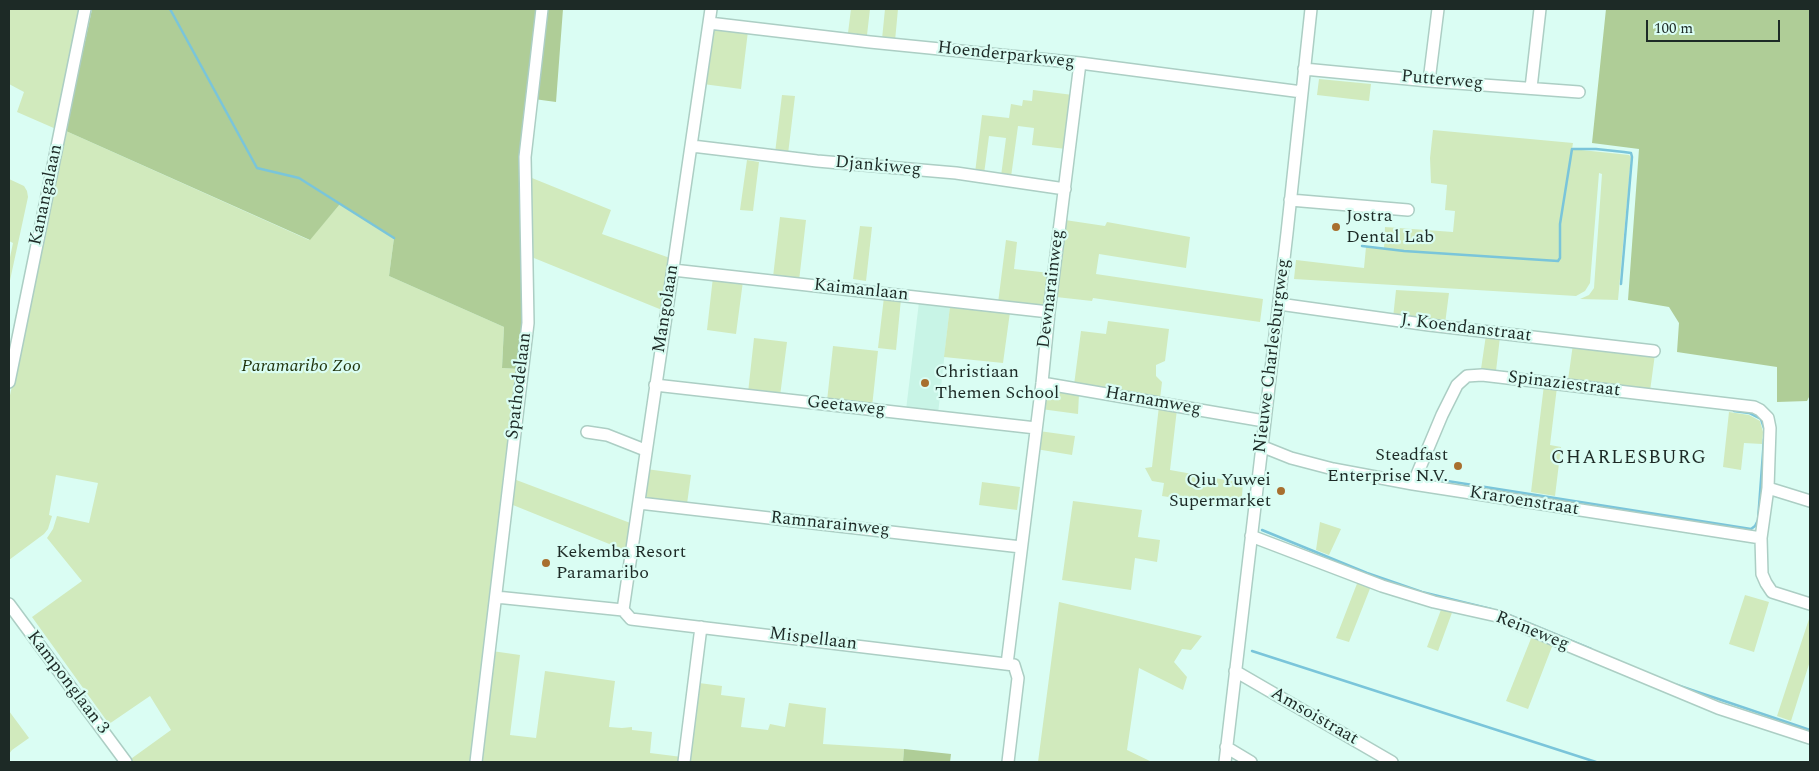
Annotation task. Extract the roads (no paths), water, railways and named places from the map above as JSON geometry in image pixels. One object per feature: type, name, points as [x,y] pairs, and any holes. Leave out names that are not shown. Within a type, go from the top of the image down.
[{"type":"street","name":"Kanangalaan","points":[[9,382],[85,9]]},
{"type":"street","name":"Spathodelaan","points":[[476,762],[528,323],[525,157],[542,9]]},
{"type":"street","name":"Mangolaan","points":[[623,610],[645,450],[712,9]]},
{"type":"street","name":"Nieuwe Charlesburgweg","points":[[1225,762],[1279,304],[1311,9]]},
{"type":"street","points":[[1429,81],[1438,9]]},
{"type":"street","points":[[1530,88],[1540,9]]},
{"type":"street","name":"Hoenderparkweg","points":[[709,23],[879,43],[1080,63],[1302,92]]},
{"type":"street","name":"Dewnarainweg","points":[[1008,664],[1080,63]]},
{"type":"street","name":"Putterweg","points":[[1304,69],[1429,81],[1579,92]]},
{"type":"street","name":"Djankiweg","points":[[692,146],[817,161],[956,173],[1065,189]]},
{"type":"street","points":[[1290,200],[1408,210]]},
{"type":"street","name":"Kaimanlaan","points":[[673,270],[1049,312]]},
{"type":"street","name":"J. Koendanstraat","points":[[1279,304],[1429,325],[1654,351]]},
{"type":"street","name":"Spinaziestraat","points":[[1413,484],[1442,415],[1457,385],[1462,379],[1474,375],[1742,405],[1760,410],[1768,418],[1770,428],[1768,488]]},
{"type":"street","name":"Harnamweg","points":[[1042,383],[1264,421]]},
{"type":"street","name":"Geetaweg","points":[[655,385],[1036,428]]},
{"type":"street","points":[[587,432],[607,435],[645,450]]},
{"type":"street","name":"Kraroenstraat","points":[[1262,446],[1291,458],[1334,469],[1413,484],[1761,538]]},
{"type":"street","points":[[1810,502],[1768,488],[1761,538],[1762,574],[1772,592],[1810,604]]},
{"type":"street","name":"Ramnarainweg","points":[[639,503],[1021,546]]},
{"type":"street","name":"Reineweg","points":[[1251,536],[1382,586],[1434,602],[1497,616],[1718,708],[1810,738]]},
{"type":"street","name":"Mispellaan","points":[[496,597],[623,610],[631,618],[1008,664]]},
{"type":"street","name":"Kamponglaan 3","points":[[9,604],[126,762]]},
{"type":"street","points":[[684,762],[701,627]]},
{"type":"street","points":[[1008,664],[1014,664],[1018,678],[1008,762]]},
{"type":"street","name":"Amsoistraat","points":[[1235,671],[1392,762]]},
{"type":"street","points":[[1226,747],[1251,762]]},
{"type":"waterway","points":[[170,9],[257,168],[299,178],[394,238]]},
{"type":"waterway","points":[[1362,246],[1404,251],[1558,261],[1560,258],[1560,224],[1572,149],[1596,149],[1631,153],[1621,284]]},
{"type":"waterway","points":[[1734,411],[1749,413],[1761,419],[1765,431]]},
{"type":"waterway","points":[[1441,480],[1751,529],[1758,520],[1764,439]]},
{"type":"waterway","points":[[1262,530],[1367,573],[1422,592],[1491,609]]},
{"type":"waterway","points":[[1499,611],[1591,649]]},
{"type":"waterway","points":[[1252,651],[1596,762]]},
{"type":"waterway","points":[[1677,685],[1810,730]]},
{"type":"place","name":"Jostra Dental Lab","points":[[1336,227]]},
{"type":"place","name":"Christiaan Themen School","points":[[925,383]]},
{"type":"place","name":"Steadfast Enterprise N.V.","points":[[1458,466]]},
{"type":"place","name":"Qiu Yuwei Supermarket","points":[[1281,491]]},
{"type":"place","name":"Kekemba Resort Paramaribo","points":[[546,563]]},
{"type":"district","name":"CHARLESBURG","points":[[1629,459]]},
{"type":"park label","name":"Paramaribo Zoo","points":[[301,367]]}]
